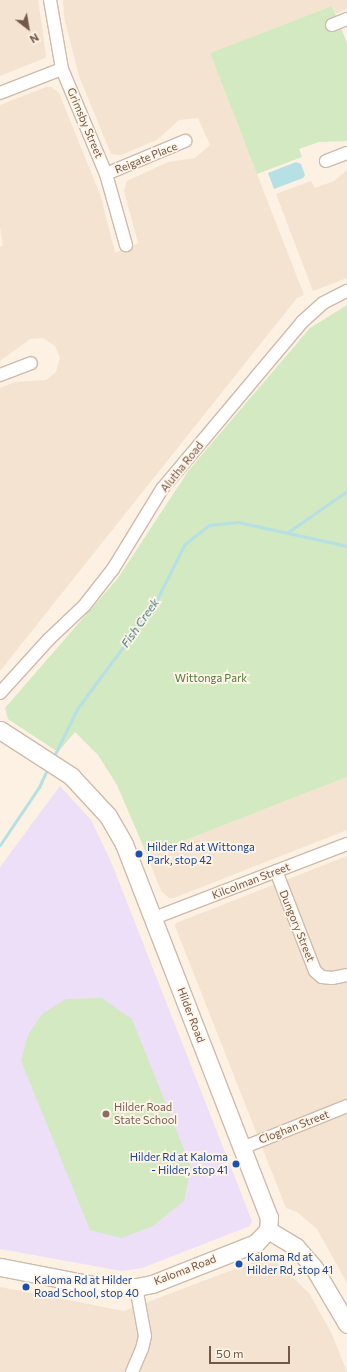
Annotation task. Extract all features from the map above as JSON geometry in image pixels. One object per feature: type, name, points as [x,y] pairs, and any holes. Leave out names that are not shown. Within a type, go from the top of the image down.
[{"type":"street","name":"Grimsby Street","points":[[50,0],[62,69],[106,174],[126,245]]},
{"type":"street","points":[[332,25],[347,19]]},
{"type":"street","points":[[0,93],[62,69]]},
{"type":"street","name":"Reigate Place","points":[[106,174],[185,141]]},
{"type":"street","points":[[326,161],[347,153]]},
{"type":"street","name":"Alutha Road","points":[[0,693],[48,640],[84,606],[113,569],[144,522],[162,489],[302,322],[323,303],[347,291]]},
{"type":"street","points":[[0,375],[31,363]]},
{"type":"street","name":"Hilder Road","points":[[0,730],[56,765],[86,791],[108,816],[124,844],[269,1217],[268,1230]]},
{"type":"street","name":"Kilcolman Street","points":[[154,918],[347,844]]},
{"type":"street","name":"Dungory Street","points":[[276,872],[316,971],[322,977],[332,978],[347,974]]},
{"type":"street","name":"Cloghan Street","points":[[242,1148],[347,1106]]},
{"type":"street","points":[[268,1230],[296,1247],[314,1268],[346,1317]]},
{"type":"street","name":"Kaloma Road","points":[[0,1267],[103,1287],[136,1287],[152,1284],[256,1243],[268,1230]]},
{"type":"street","points":[[132,1372],[142,1349],[145,1336],[136,1287]]},
{"type":"shaded area","points":[[0,0],[38,0],[46,55],[45,58],[0,76]]},
{"type":"shaded area","points":[[63,0],[347,0],[347,9],[336,14],[332,6],[210,53],[304,295],[297,298],[0,671],[0,388],[15,382],[46,380],[56,372],[60,358],[55,346],[43,338],[30,339],[0,361],[0,247],[3,245],[0,228],[0,105],[46,87],[51,87],[59,93],[101,197],[115,253],[138,243],[124,191],[127,181],[168,162],[195,158],[210,145],[198,118],[179,120],[157,140],[121,155],[111,154],[79,76],[64,17]]},
{"type":"shaded area","points":[[347,170],[347,278],[313,291],[276,194],[311,181],[315,188],[334,181]]},
{"type":"shaded area","points":[[347,777],[347,830],[174,898],[169,898],[161,891],[147,855]]},
{"type":"shaded area","name":"Hilder Road State School","points":[[60,786],[91,820],[112,864],[252,1221],[250,1226],[142,1268],[122,1271],[0,1249],[0,867]]},
{"type":"shaded area","points":[[347,856],[347,1283],[317,1229],[297,1212],[286,1208],[175,926],[176,923]]},
{"type":"shaded area","points":[[256,1261],[270,1261],[280,1265],[309,1293],[331,1332],[347,1372],[0,1372],[0,1287],[124,1311]]},
{"type":"green space","points":[[332,6],[347,43],[347,141],[319,142],[299,149],[302,157],[257,174],[210,53]]},
{"type":"green space","name":"Wittonga Park","points":[[347,305],[347,777],[147,855],[117,785],[98,755],[75,732],[58,752],[8,719],[5,708],[118,578],[189,470],[310,328]]},
{"type":"green space","points":[[102,998],[132,1019],[191,1167],[184,1201],[153,1226],[122,1238],[90,1230],[21,1061],[28,1035],[42,1014],[66,999]]},
{"type":"water","points":[[296,162],[301,164],[305,175],[303,178],[274,189],[268,173]]},
{"type":"waterway","points":[[288,532],[347,491]]},
{"type":"waterway","name":"Fish Creek","points":[[53,758],[77,709],[154,605],[184,545],[209,525],[238,522],[347,546]]},
{"type":"waterway","name":"Fish Creek","points":[[0,845],[39,787],[48,768]]},
{"type":"place","name":"Hilder Rd at Wittonga Park, stop 42","points":[[139,854]]},
{"type":"place","name":"Hilder Road State School","points":[[106,1114]]},
{"type":"place","name":"Hilder Rd at Kaloma - Hilder, stop 41","points":[[236,1164]]},
{"type":"place","name":"Kaloma Rd at Hilder Rd, stop 41","points":[[239,1264]]},
{"type":"place","name":"Kaloma Rd at Hilder Road School, stop 40","points":[[26,1287]]}]
